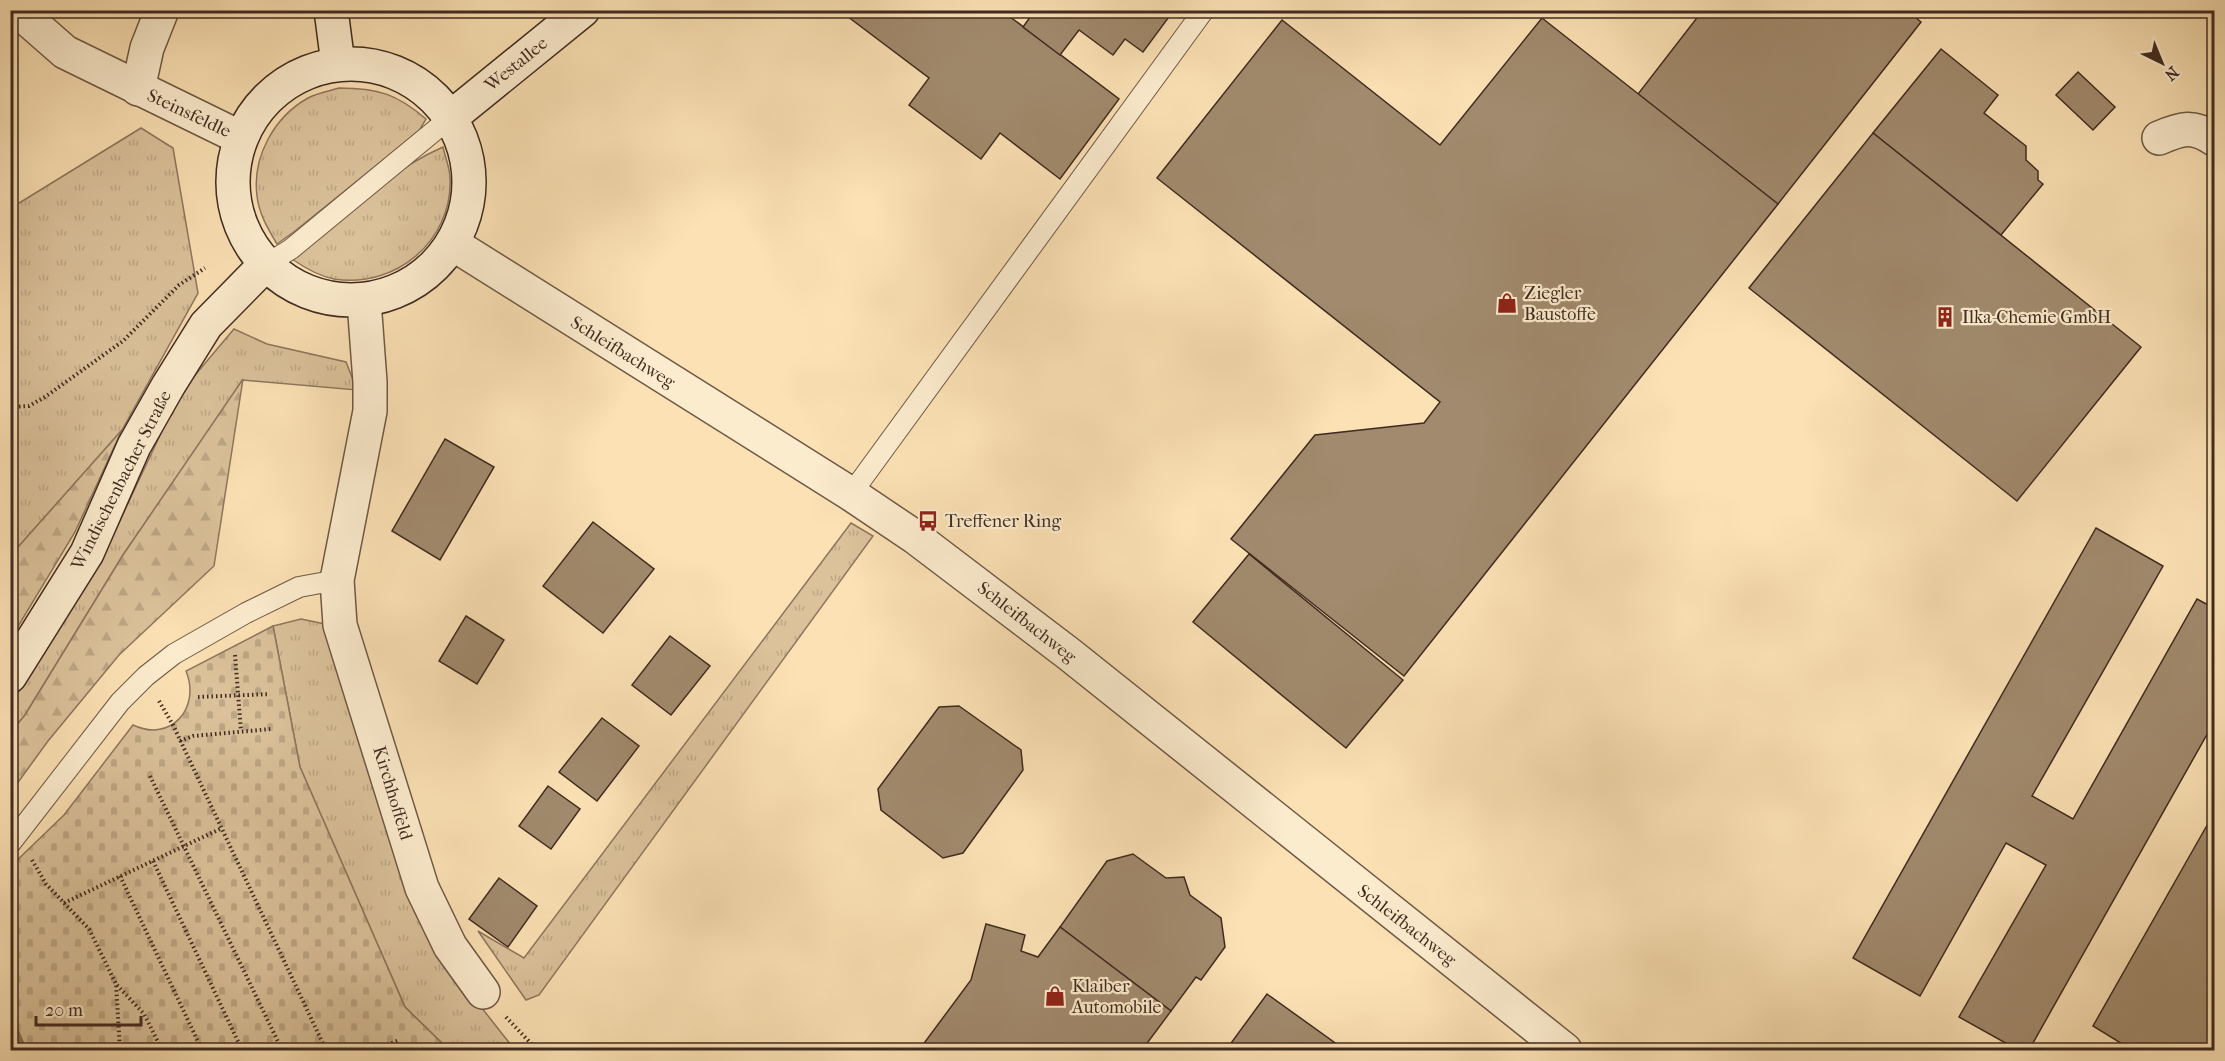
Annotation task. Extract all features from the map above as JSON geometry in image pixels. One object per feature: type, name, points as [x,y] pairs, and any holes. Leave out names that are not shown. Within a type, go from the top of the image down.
[{"type":"street","name":"Steinsfeldle","points":[[17,10],[65,52],[241,138]]},
{"type":"street","name":"Steinsfeldle","points":[[138,88],[147,48],[162,10]]},
{"type":"street","points":[[331,10],[338,64]]},
{"type":"street","name":"Westallee","points":[[450,118],[583,10]]},
{"type":"street","points":[[338,64],[365,64],[391,70],[415,82],[436,99],[450,118],[465,150],[470,182],[466,214],[453,244],[436,265],[415,282],[390,294],[364,301],[337,300],[311,294],[286,282],[265,265],[245,238],[234,205],[232,171],[241,138],[253,115],[269,96],[290,81],[313,70],[338,64]]},
{"type":"street","points":[[2160,138],[2179,129],[2201,130],[2214,139]]},
{"type":"street","name":"Schleifbachweg","points":[[453,244],[851,494],[915,537],[1069,654],[1565,1050]]},
{"type":"street","name":"Windischenbacher Straße","points":[[10,676],[87,553],[134,446],[168,386],[206,325],[265,265]]},
{"type":"street","name":"Kirchhoffeld","points":[[364,301],[370,411],[337,580],[340,625],[422,888],[450,946],[483,992]]},
{"type":"lane","points":[[851,494],[1204,10]]},
{"type":"lane","points":[[265,265],[291,249],[450,118]]},
{"type":"lane","points":[[14,840],[120,702],[146,676],[174,654],[246,613],[299,587],[337,580]]},
{"type":"path","points":[[10,407],[28,406],[45,397],[123,341],[179,285],[205,268]]},
{"type":"path","points":[[235,655],[241,731]]},
{"type":"path","points":[[146,676],[180,741],[326,1050]]},
{"type":"path","points":[[198,698],[270,694]]},
{"type":"path","points":[[180,741],[193,735],[271,729]]},
{"type":"path","points":[[150,776],[282,1050]]},
{"type":"path","points":[[64,903],[220,829]]},
{"type":"path","points":[[14,840],[46,884],[89,929],[116,984],[144,1014],[162,1050]]},
{"type":"path","points":[[153,861],[242,1050]]},
{"type":"path","points":[[120,876],[202,1050]]},
{"type":"path","points":[[116,984],[122,1050]]},
{"type":"path","points":[[483,992],[537,1050]]},
{"type":"path","points":[[375,1050],[399,1040]]},
{"type":"green space","points":[[339,88],[365,89],[386,94],[416,110],[426,119],[419,131],[277,244],[264,221],[258,203],[256,181],[262,153],[276,127],[296,106],[319,93]]},
{"type":"green space","points":[[141,128],[173,148],[198,293],[122,430],[11,555],[11,208]]},
{"type":"green space","points":[[443,147],[450,174],[448,201],[442,222],[431,240],[416,256],[398,268],[378,276],[357,280],[323,276],[292,259],[383,183],[422,157]]},
{"type":"green space","points":[[234,329],[267,344],[346,362],[357,390],[243,380],[123,555],[25,715],[11,732],[11,704],[105,552],[180,393]]},
{"type":"green space","points":[[243,379],[214,566],[119,655],[48,741],[11,792],[11,732],[25,715],[123,555]]},
{"type":"green space","points":[[122,430],[75,532],[11,638],[11,555]]},
{"type":"green space","points":[[851,523],[873,536],[539,995],[526,1000],[478,931],[524,958]]},
{"type":"green space","points":[[301,619],[325,624],[447,964],[515,1050],[449,1050],[405,1007],[300,767],[273,626]]},
{"type":"green space","points":[[273,626],[300,767],[405,1007],[449,1050],[11,1050],[11,866],[64,815],[133,725],[147,729],[159,729],[170,726],[179,719],[186,709],[189,698],[190,685],[186,671]]},
{"type":"building","points":[[839,10],[1001,10],[1119,99],[1060,179],[1000,133],[981,159],[909,105],[929,78]]},
{"type":"building","points":[[1035,10],[1174,10],[1143,52],[1125,39],[1113,55],[1079,30],[1060,55],[1023,27]]},
{"type":"building","points":[[1703,10],[1907,10],[1921,22],[1778,204],[1638,94]]},
{"type":"building","name":"Ziegler Baustoffe","points":[[1542,18],[1778,204],[1404,676],[1231,539],[1315,435],[1424,423],[1440,402],[1157,178],[1282,20],[1440,145]]},
{"type":"building","points":[[1941,49],[1998,95],[1984,113],[2026,146],[2026,160],[2038,171],[2038,180],[2043,184],[2001,235],[1873,133]]},
{"type":"building","points":[[2078,72],[2115,107],[2093,130],[2056,95]]},
{"type":"building","name":"Ilka-Chemie GmbH","points":[[1873,133],[2141,347],[2017,501],[1749,288]]},
{"type":"building","points":[[445,439],[494,467],[440,560],[392,531]]},
{"type":"building","points":[[593,522],[654,569],[603,633],[543,586]]},
{"type":"building","points":[[2096,528],[2163,566],[2032,796],[2073,819],[2197,599],[2214,608],[2214,722],[2029,1050],[2018,1050],[1959,1017],[2046,865],[2006,843],[1920,996],[1853,958]]},
{"type":"building","points":[[1249,554],[1403,680],[1346,748],[1193,622]]},
{"type":"building","points":[[466,616],[504,640],[477,684],[439,661]]},
{"type":"building","points":[[670,636],[710,666],[671,715],[632,685]]},
{"type":"building","points":[[959,706],[1021,750],[1023,770],[963,853],[943,858],[881,810],[878,789],[939,707]]},
{"type":"building","points":[[602,718],[639,746],[597,801],[559,772]]},
{"type":"building","points":[[548,786],[580,809],[551,849],[519,826]]},
{"type":"building","points":[[2214,813],[2214,1050],[2132,1050],[2093,1026]]},
{"type":"building","points":[[1133,854],[1166,878],[1184,877],[1190,895],[1221,918],[1225,947],[1201,980],[1196,977],[1171,1011],[1060,927],[1107,861]]},
{"type":"building","points":[[499,878],[537,906],[508,947],[469,919]]},
{"type":"building","name":"Klaiber Automobile","points":[[986,924],[1025,935],[1021,951],[1038,957],[1060,927],[1171,1011],[1142,1050],[919,1050],[971,980]]},
{"type":"building","points":[[1267,994],[1345,1050],[1226,1050]]},
{"type":"waterway","points":[[10,1022],[22,1050]]},
{"type":"place","name":"Ziegler Baustoffe","points":[[1507,303]]},
{"type":"place","name":"Ilka-Chemie GmbH","points":[[1945,317]]},
{"type":"place","name":"Treffener Ring","points":[[928,521]]},
{"type":"place","name":"Klaiber Automobile","points":[[1055,996]]}]
